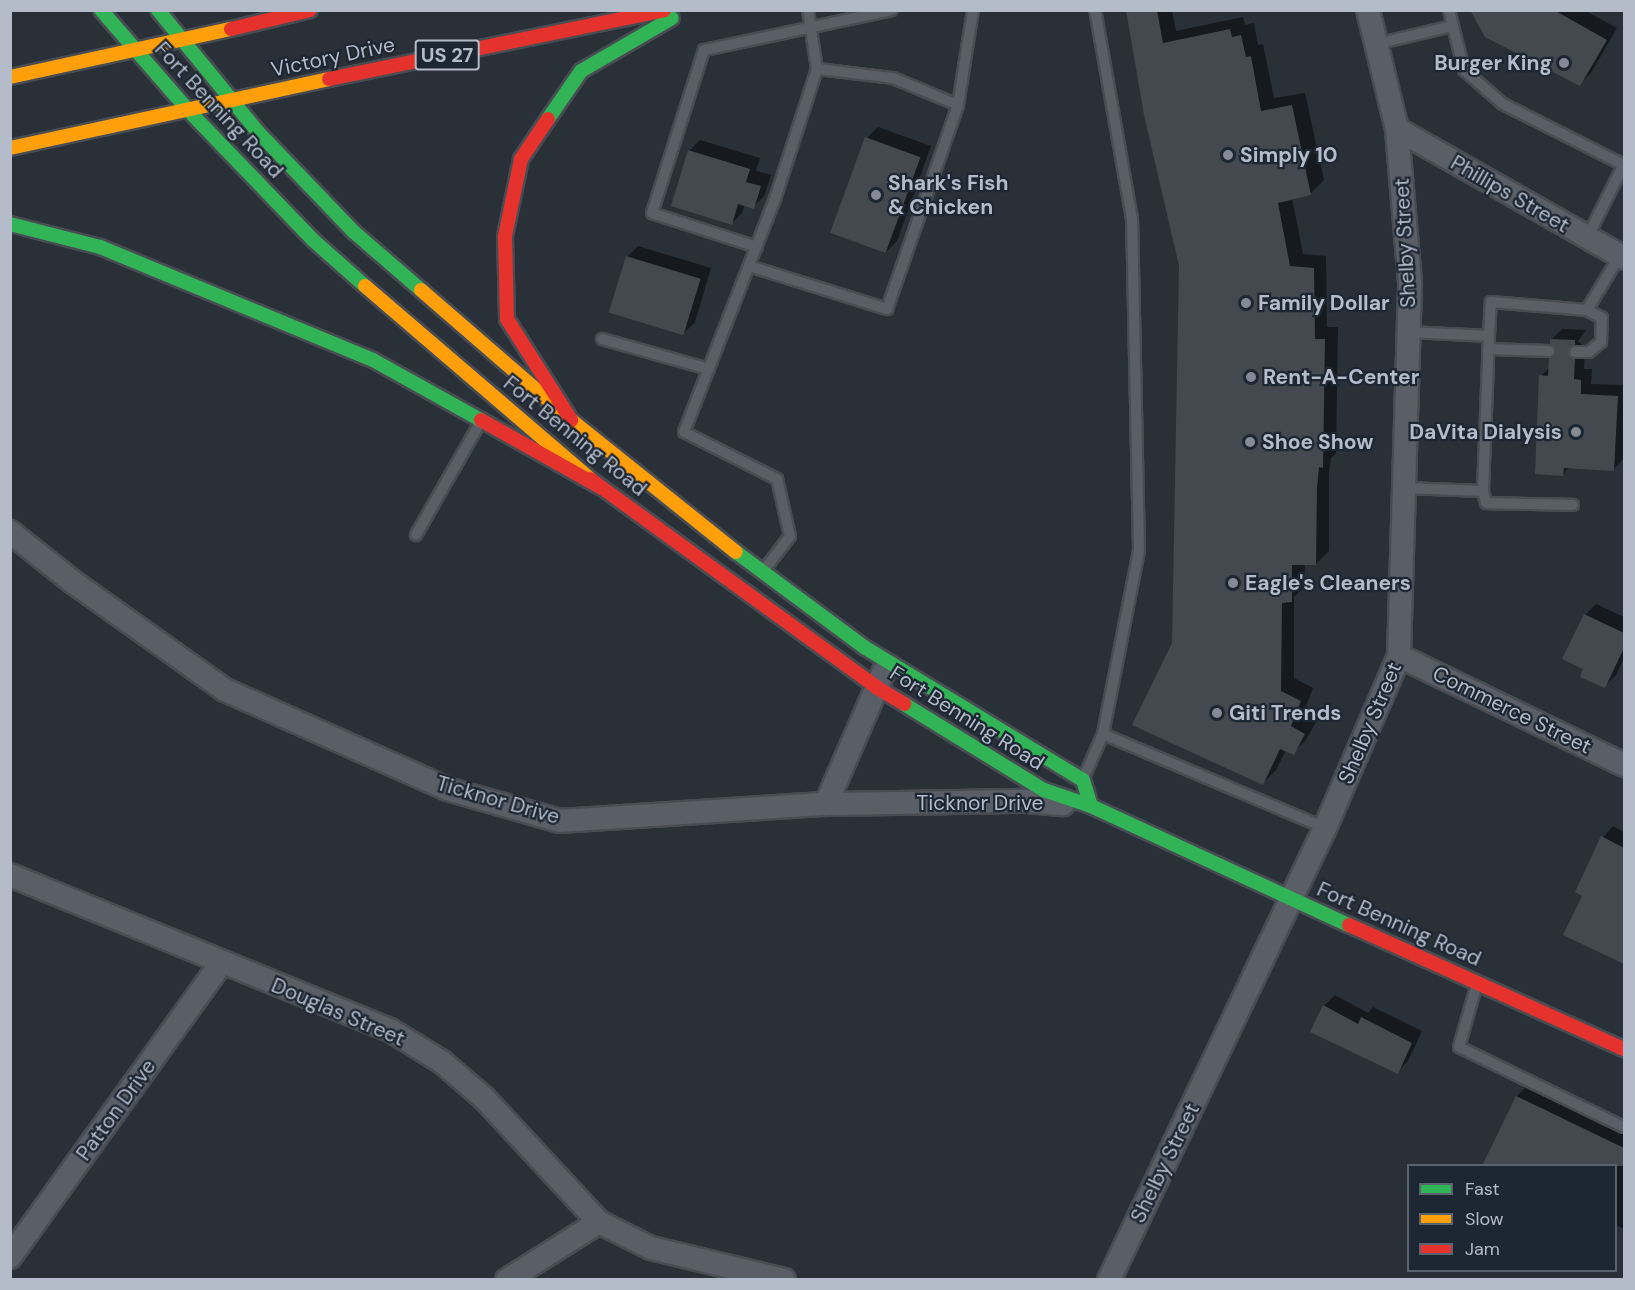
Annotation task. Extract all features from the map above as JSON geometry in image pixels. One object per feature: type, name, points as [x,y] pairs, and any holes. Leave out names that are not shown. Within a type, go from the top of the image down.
[{"type":"main road","name":"Fort Benning Road","points":[[101,10],[187,110],[313,240],[406,323],[600,488],[876,687],[1044,790],[1091,806],[1290,899],[1478,981],[1624,1049]]},
{"type":"main road","name":"Fort Benning Road","points":[[158,10],[230,100],[354,232],[571,420],[762,572],[864,647],[1083,780]]},
{"type":"main road","points":[[10,77],[184,41],[310,10]]},
{"type":"main road","name":"Victory Drive","points":[[10,148],[664,10]]},
{"type":"main road","points":[[571,420],[507,319],[506,236],[521,159],[581,71],[684,10]]},
{"type":"main road","points":[[10,224],[100,247],[374,360],[600,488]]},
{"type":"main road","points":[[1083,780],[1091,806]]},
{"type":"street","name":"Shelby Street","points":[[1109,1280],[1325,828],[1400,656],[1410,282],[1397,129],[1368,10]]},
{"type":"street","name":"Phillips Street","points":[[1397,129],[1622,256]]},
{"type":"street","name":"Ticknor Drive","points":[[10,532],[73,582],[225,690],[447,789],[560,821],[826,804],[1026,801],[1091,806]]},
{"type":"street","name":"Commerce Street","points":[[1400,656],[1624,765]]},
{"type":"street","points":[[826,804],[888,662]]},
{"type":"street","name":"Douglas Street","points":[[10,875],[390,1030],[442,1062],[484,1098],[598,1222],[651,1248],[784,1280]]},
{"type":"street","name":"Patton Drive","points":[[10,1257],[221,963]]},
{"type":"street","points":[[507,1280],[598,1222]]},
{"type":"lane","points":[[762,572],[789,536],[777,479],[684,432],[776,199],[817,69],[808,10]]},
{"type":"lane","points":[[757,247],[652,213],[704,50],[892,10]]},
{"type":"lane","points":[[749,266],[887,309],[958,105],[973,10]]},
{"type":"lane","points":[[1083,780],[1103,734],[1139,550],[1132,219],[1095,10]]},
{"type":"lane","points":[[1449,10],[1464,70],[1503,104],[1624,164],[1587,238]]},
{"type":"lane","points":[[1376,44],[1453,26]]},
{"type":"lane","points":[[817,69],[893,78],[958,105]]},
{"type":"lane","points":[[1587,310],[1622,256]]},
{"type":"lane","points":[[1573,505],[1486,502],[1483,491],[1491,302],[1587,310],[1602,318],[1601,342],[1589,352],[1575,352]]},
{"type":"lane","points":[[1409,332],[1489,336]]},
{"type":"lane","points":[[602,339],[709,369]]},
{"type":"lane","points":[[1488,349],[1549,351]]},
{"type":"lane","points":[[416,535],[481,420]]},
{"type":"lane","points":[[1404,488],[1483,491]]},
{"type":"lane","points":[[1103,734],[1325,828]]},
{"type":"lane","points":[[1478,981],[1459,1047],[1624,1127]]},
{"type":"building","points":[[1126,10],[1157,10],[1163,43],[1230,29],[1232,37],[1241,35],[1246,57],[1251,56],[1261,111],[1292,105],[1311,195],[1278,203],[1290,266],[1314,268],[1315,339],[1325,339],[1323,468],[1319,467],[1317,488],[1316,565],[1292,565],[1292,602],[1282,603],[1281,691],[1301,701],[1291,726],[1305,734],[1294,755],[1280,749],[1263,785],[1132,725],[1172,643],[1179,266],[1144,115]]},
{"type":"building","name":"Burger King","points":[[1470,10],[1554,10],[1607,40],[1580,86],[1485,37]]},
{"type":"building","name":"Shark's Fish & Chicken","points":[[865,137],[920,157],[886,253],[830,233]]},
{"type":"building","points":[[688,150],[750,169],[746,182],[761,186],[754,209],[738,204],[732,225],[671,206]]},
{"type":"building","points":[[626,256],[701,279],[683,335],[609,312]]},
{"type":"building","name":"DaVita Dialysis","points":[[1550,339],[1575,340],[1575,345],[1569,348],[1568,353],[1575,359],[1574,379],[1581,380],[1581,394],[1618,396],[1614,471],[1564,468],[1563,476],[1535,474],[1539,375],[1548,376],[1549,358],[1556,352],[1555,347],[1550,344]]},
{"type":"building","points":[[1584,614],[1624,633],[1624,648],[1605,688],[1580,677],[1583,669],[1562,659]]},
{"type":"building","points":[[1601,836],[1624,848],[1624,964],[1563,935],[1582,896],[1575,892]]},
{"type":"building","points":[[1323,1005],[1358,1024],[1361,1017],[1412,1043],[1398,1074],[1310,1032]]},
{"type":"building","points":[[1516,1096],[1624,1148],[1624,1166],[1617,1166],[1617,1164],[1483,1164]]},
{"type":"traffic: fast","points":[[101,10],[187,109],[313,240],[365,286]]},
{"type":"traffic: fast","points":[[158,10],[258,132],[354,232],[421,290]]},
{"type":"traffic: fast","points":[[548,119],[581,71],[672,18]]},
{"type":"traffic: fast","points":[[10,224],[100,247],[373,360],[481,420]]},
{"type":"traffic: fast","points":[[736,552],[864,647],[1083,780],[1091,806]]},
{"type":"traffic: fast","points":[[904,704],[1044,790],[1091,806],[1349,925]]},
{"type":"traffic: slow","points":[[10,77],[231,29]]},
{"type":"traffic: slow","points":[[10,148],[329,79]]},
{"type":"traffic: slow","points":[[365,286],[590,479]]},
{"type":"traffic: slow","points":[[421,290],[571,420],[736,552]]},
{"type":"traffic: jam","points":[[231,29],[310,10]]},
{"type":"traffic: jam","points":[[329,79],[664,10]]},
{"type":"traffic: jam","points":[[548,119],[521,159],[505,236],[507,319],[571,420]]},
{"type":"traffic: jam","points":[[481,420],[600,487]]},
{"type":"traffic: jam","points":[[590,479],[876,687],[904,704]]},
{"type":"traffic: jam","points":[[1349,925],[1624,1049]]},
{"type":"place","name":"Burger King","points":[[1564,63]]},
{"type":"place","name":"Simply 10","points":[[1228,155]]},
{"type":"place","name":"Shark's Fish & Chicken","points":[[876,195]]},
{"type":"place","name":"Family Dollar","points":[[1246,303]]},
{"type":"place","name":"Rent-A-Center","points":[[1251,377]]},
{"type":"place","name":"DaVita Dialysis","points":[[1576,432]]},
{"type":"place","name":"Shoe Show","points":[[1250,442]]},
{"type":"place","name":"Eagle's Cleaners","points":[[1233,583]]},
{"type":"place","name":"Giti Trends","points":[[1217,713]]}]
